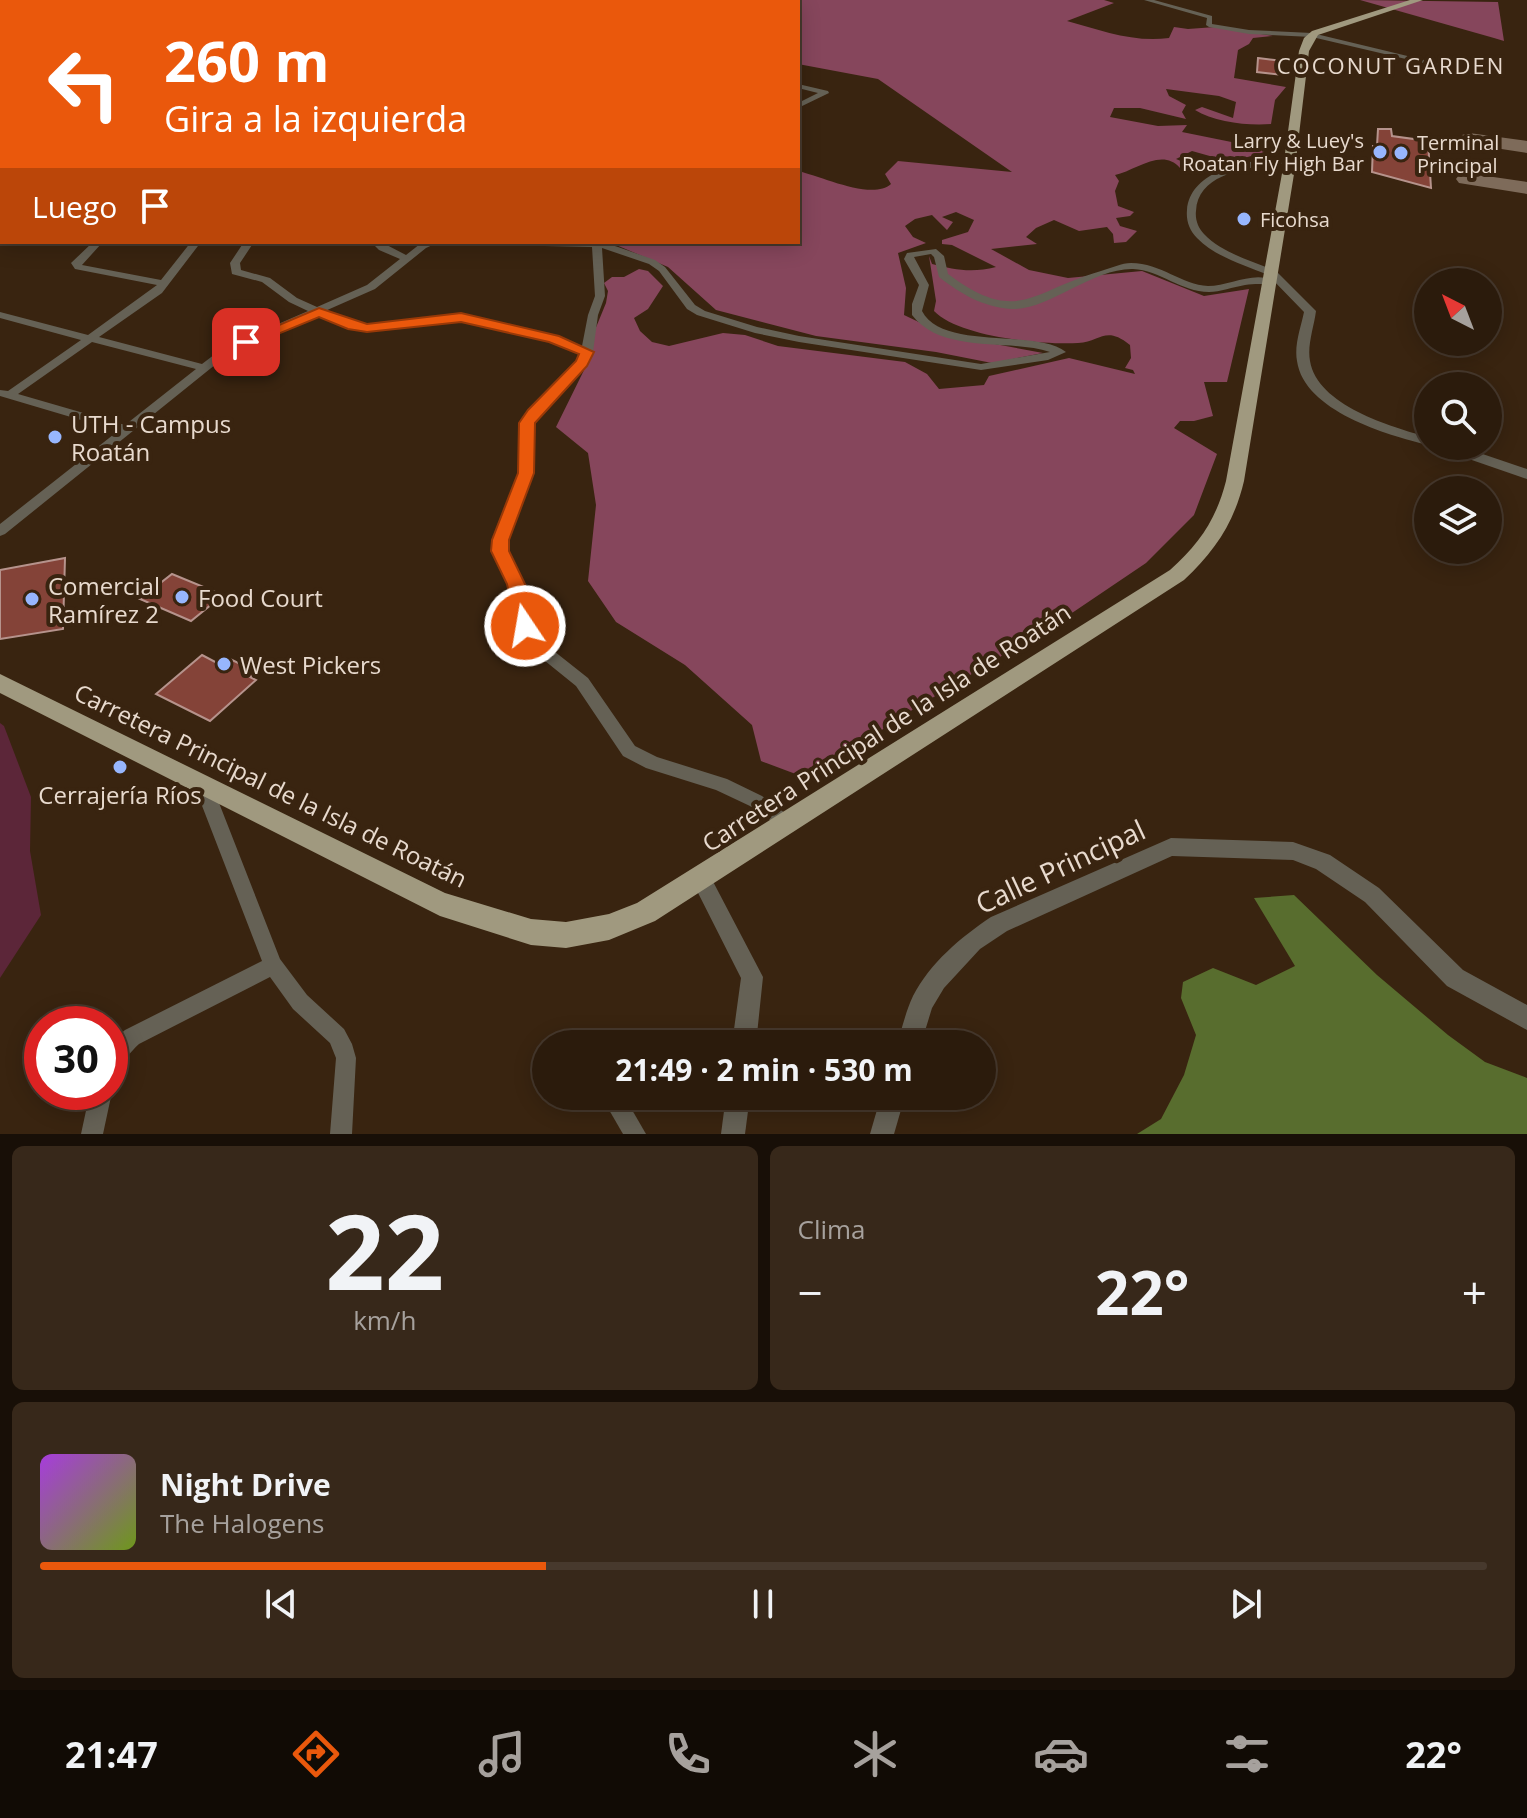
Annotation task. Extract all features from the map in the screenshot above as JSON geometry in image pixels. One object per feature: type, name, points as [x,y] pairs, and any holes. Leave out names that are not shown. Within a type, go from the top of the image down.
[{"type":"main road","points":[[1312,35],[1419,0]]},
{"type":"main road","name":"Carretera Principal de la Isla de Roatán","points":[[0,683],[24,692],[440,904],[531,932],[566,935],[609,927],[646,912],[1177,575],[1209,546],[1227,516],[1235,481],[1290,160],[1304,51],[1312,35]]},
{"type":"street","points":[[1147,0],[1210,17],[1209,25],[1249,32],[1312,35],[1474,73]]},
{"type":"street","points":[[800,87],[825,93],[800,105]]},
{"type":"street","points":[[800,97],[815,99]]},
{"type":"street","points":[[1290,160],[1268,162],[1216,176],[1199,189],[1190,204],[1192,223],[1197,233],[1211,245],[1271,277],[1310,311],[1303,360],[1307,376],[1319,391],[1372,422],[1414,436]]},
{"type":"street","points":[[96,244],[76,263],[78,267],[165,284]]},
{"type":"street","points":[[5,393],[91,338],[165,284],[195,244]]},
{"type":"street","points":[[248,244],[235,263],[236,272],[266,280],[293,300],[353,326],[367,328],[461,317],[554,339],[587,352]]},
{"type":"street","points":[[378,244],[407,259]]},
{"type":"street","points":[[0,531],[203,368],[236,346],[371,287],[431,244]]},
{"type":"street","points":[[598,244],[600,296],[593,315],[587,352],[582,363],[527,423],[526,473],[501,540],[500,551],[516,584],[525,626],[534,644],[582,682],[629,751],[652,763],[721,784],[756,801],[787,824]]},
{"type":"street","points":[[601,244],[652,262],[669,275],[691,307],[712,317],[799,339],[981,367],[1048,357],[1060,352],[1048,347],[964,337],[927,325],[918,318],[916,309],[924,285],[909,259],[910,255],[933,251],[939,256],[940,270],[959,287],[977,298],[1013,306],[1033,302],[1080,280],[1129,266],[1155,269],[1201,289],[1271,277]]},
{"type":"street","points":[[0,315],[203,368]]},
{"type":"street","points":[[5,393],[126,429]]},
{"type":"street","points":[[1486,460],[1527,474]]},
{"type":"street","points":[[203,785],[273,965],[300,1002],[342,1044],[346,1058],[341,1134]]},
{"type":"street","name":"Calle Principal","points":[[913,1030],[922,1003],[936,980],[972,942],[999,924],[1171,847],[1293,851],[1323,862],[1372,895],[1455,978],[1527,1018]]},
{"type":"street","points":[[701,879],[752,977],[746,1030]]},
{"type":"street","points":[[128,1041],[273,965]]},
{"type":"street","points":[[92,1134],[97,1110]]},
{"type":"street","points":[[620,1110],[635,1134]]},
{"type":"street","points":[[733,1134],[736,1110]]},
{"type":"street","points":[[882,1134],[889,1110]]},
{"type":"shaded area","points":[[800,0],[1104,0],[1114,3],[1067,21],[1143,39],[1169,38],[1174,27],[1215,27],[1273,36],[1253,38],[1238,50],[1234,78],[1286,87],[1275,100],[1271,124],[1242,124],[1212,118],[1195,110],[1202,107],[1233,118],[1236,102],[1219,96],[1166,89],[1169,96],[1186,105],[1182,112],[1186,119],[1140,108],[1114,108],[1110,117],[1158,126],[1187,125],[1182,132],[1271,150],[1231,162],[1192,151],[1176,159],[1193,166],[1190,169],[1157,160],[1115,175],[1119,181],[1115,191],[1118,206],[1134,212],[1130,216],[1116,218],[1120,226],[1137,231],[1126,242],[1114,243],[1113,234],[1107,227],[1079,231],[1054,220],[1036,228],[1026,237],[1037,244],[991,249],[1029,270],[1068,278],[1142,271],[1204,296],[1249,289],[1227,382],[1204,382],[1213,416],[1180,421],[1174,428],[1217,454],[1194,515],[1146,563],[1069,615],[904,715],[809,779],[761,761],[752,725],[685,665],[616,622],[588,581],[596,505],[588,453],[556,427],[588,362],[588,347],[606,303],[608,291],[604,283],[612,277],[624,277],[639,269],[648,271],[663,286],[648,309],[634,318],[640,331],[652,342],[669,346],[723,333],[745,335],[778,346],[905,362],[927,374],[939,389],[984,385],[989,376],[1069,358],[1135,374],[1133,370],[1125,368],[1131,358],[1130,345],[1115,336],[1078,343],[1002,338],[962,327],[934,311],[936,301],[929,256],[932,264],[956,269],[996,267],[952,245],[942,244],[942,240],[968,232],[974,220],[956,212],[942,217],[953,222],[947,230],[932,215],[915,219],[905,226],[913,237],[926,243],[898,253],[906,288],[904,315],[946,335],[1043,353],[992,363],[816,336],[716,310],[668,267],[614,244],[800,244],[800,172],[846,186],[872,190],[891,184],[885,174],[898,161],[1012,172],[878,79],[800,64]]},
{"type":"shaded area","points":[[1360,0],[1498,2],[1504,41],[1494,38]]},
{"type":"shaded area","points":[[0,723],[4,726],[31,797],[30,851],[41,915],[0,978]]},
{"type":"shaded area","points":[[1294,895],[1377,975],[1448,1035],[1485,1062],[1527,1078],[1527,1134],[1137,1134],[1161,1119],[1184,1075],[1196,1035],[1181,998],[1183,982],[1213,968],[1256,985],[1295,966],[1254,898]]},
{"type":"building","points":[[1258,58],[1283,61],[1282,75],[1257,72]]},
{"type":"building","name":"Terminal Principal","points":[[1378,129],[1391,129],[1392,136],[1428,141],[1431,188],[1372,172],[1373,146],[1377,146]]},
{"type":"building","name":"Comercial Ramírez 2","points":[[65,558],[63,629],[0,639],[0,570]]},
{"type":"building","name":"Food Court","points":[[172,574],[223,595],[191,621],[140,599]]},
{"type":"building","points":[[202,655],[217,663],[224,656],[257,672],[250,677],[256,680],[210,721],[156,694]]},
{"type":"taxiway","points":[[1469,139],[1527,147]]},
{"type":"taxiway","points":[[1466,179],[1527,188]]},
{"type":"place","name":"Larry & Luey's Roatan Fly High Bar","points":[[1380,152]]},
{"type":"place","name":"Terminal Principal","points":[[1401,153]]},
{"type":"place","name":"Ficohsa","points":[[1244,219]]},
{"type":"place","name":"UTH - Campus Roatán","points":[[55,437]]},
{"type":"place","name":"Food Court","points":[[182,597]]},
{"type":"place","name":"Comercial Ramírez 2","points":[[32,599]]},
{"type":"place","name":"West Pickers","points":[[224,664]]},
{"type":"place","name":"Cerrajería Ríos","points":[[120,767]]},
{"type":"district","name":"COCONUT GARDEN","points":[[1391,65]]},
{"type":"route","points":[[246,342],[319,312],[353,326],[367,328],[461,317],[554,339],[587,352],[582,363],[527,423],[526,473],[505,523],[500,551],[516,584],[525,626]]}]
